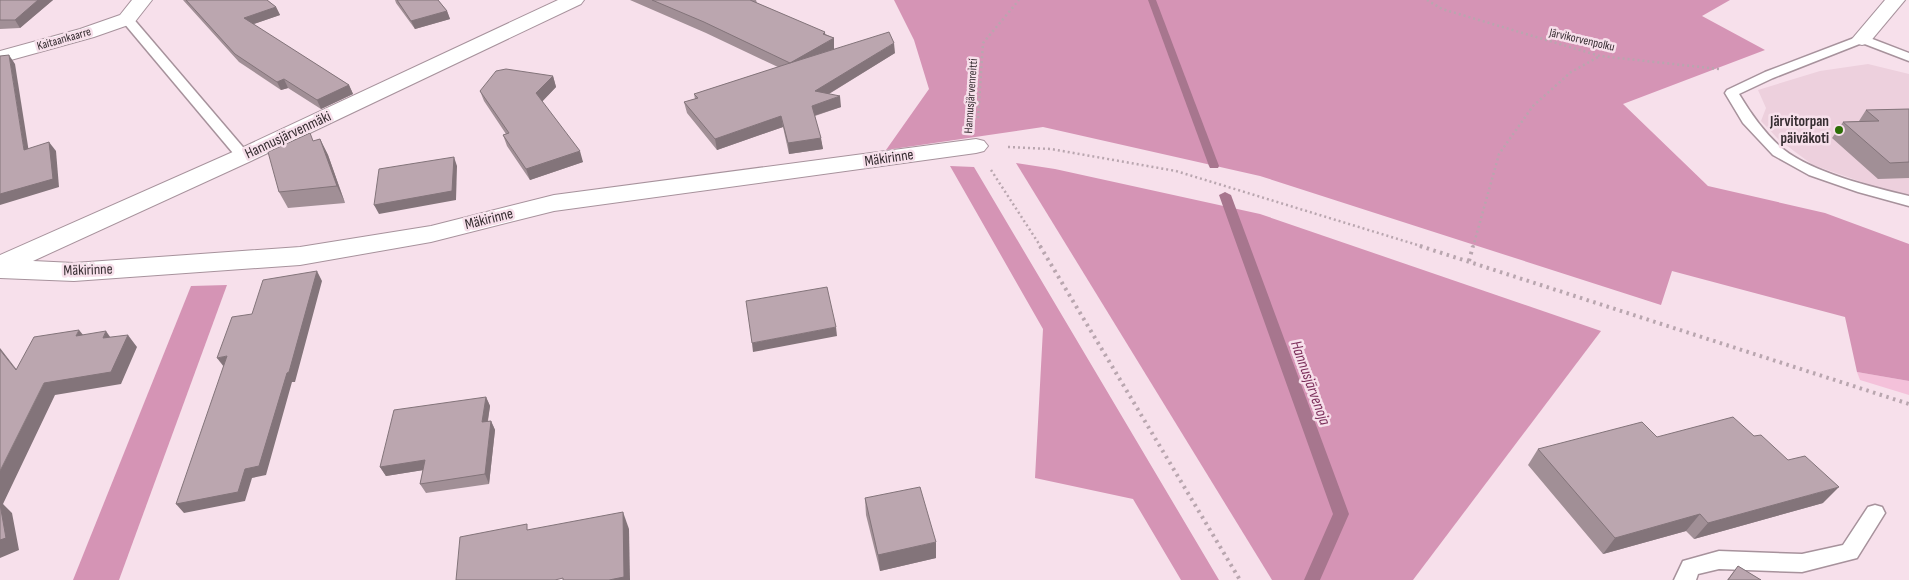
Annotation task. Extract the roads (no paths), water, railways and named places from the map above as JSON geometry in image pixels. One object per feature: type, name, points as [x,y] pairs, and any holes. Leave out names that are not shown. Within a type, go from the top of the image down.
[{"type":"street","points":[[127,19],[142,0]]},
{"type":"street","name":"Hannusjärvenmäki","points":[[0,268],[574,0]]},
{"type":"street","points":[[1862,39],[1896,0]]},
{"type":"street","name":"Kaitaankaarre","points":[[0,56],[87,34],[127,19]]},
{"type":"street","name":"Mäkirinne","points":[[0,268],[74,272],[300,256],[431,234],[554,202],[976,146]]},
{"type":"lane","points":[[127,19],[243,156]]},
{"type":"lane","points":[[1909,57],[1862,39],[1769,74],[1732,93],[1748,120],[1778,152],[1814,172],[1862,189],[1909,201]]},
{"type":"lane","points":[[1685,580],[1690,567],[1719,560],[1802,563],[1850,552],[1875,513]]},
{"type":"waterway","name":"Hannusjärvenoja","points":[[1152,0],[1214,166]]},
{"type":"waterway","name":"Hannusjärvenoja","points":[[1225,195],[1341,514],[1312,580]]},
{"type":"place","name":"Järvitorpan päiväkoti","points":[[1839,130]]}]
